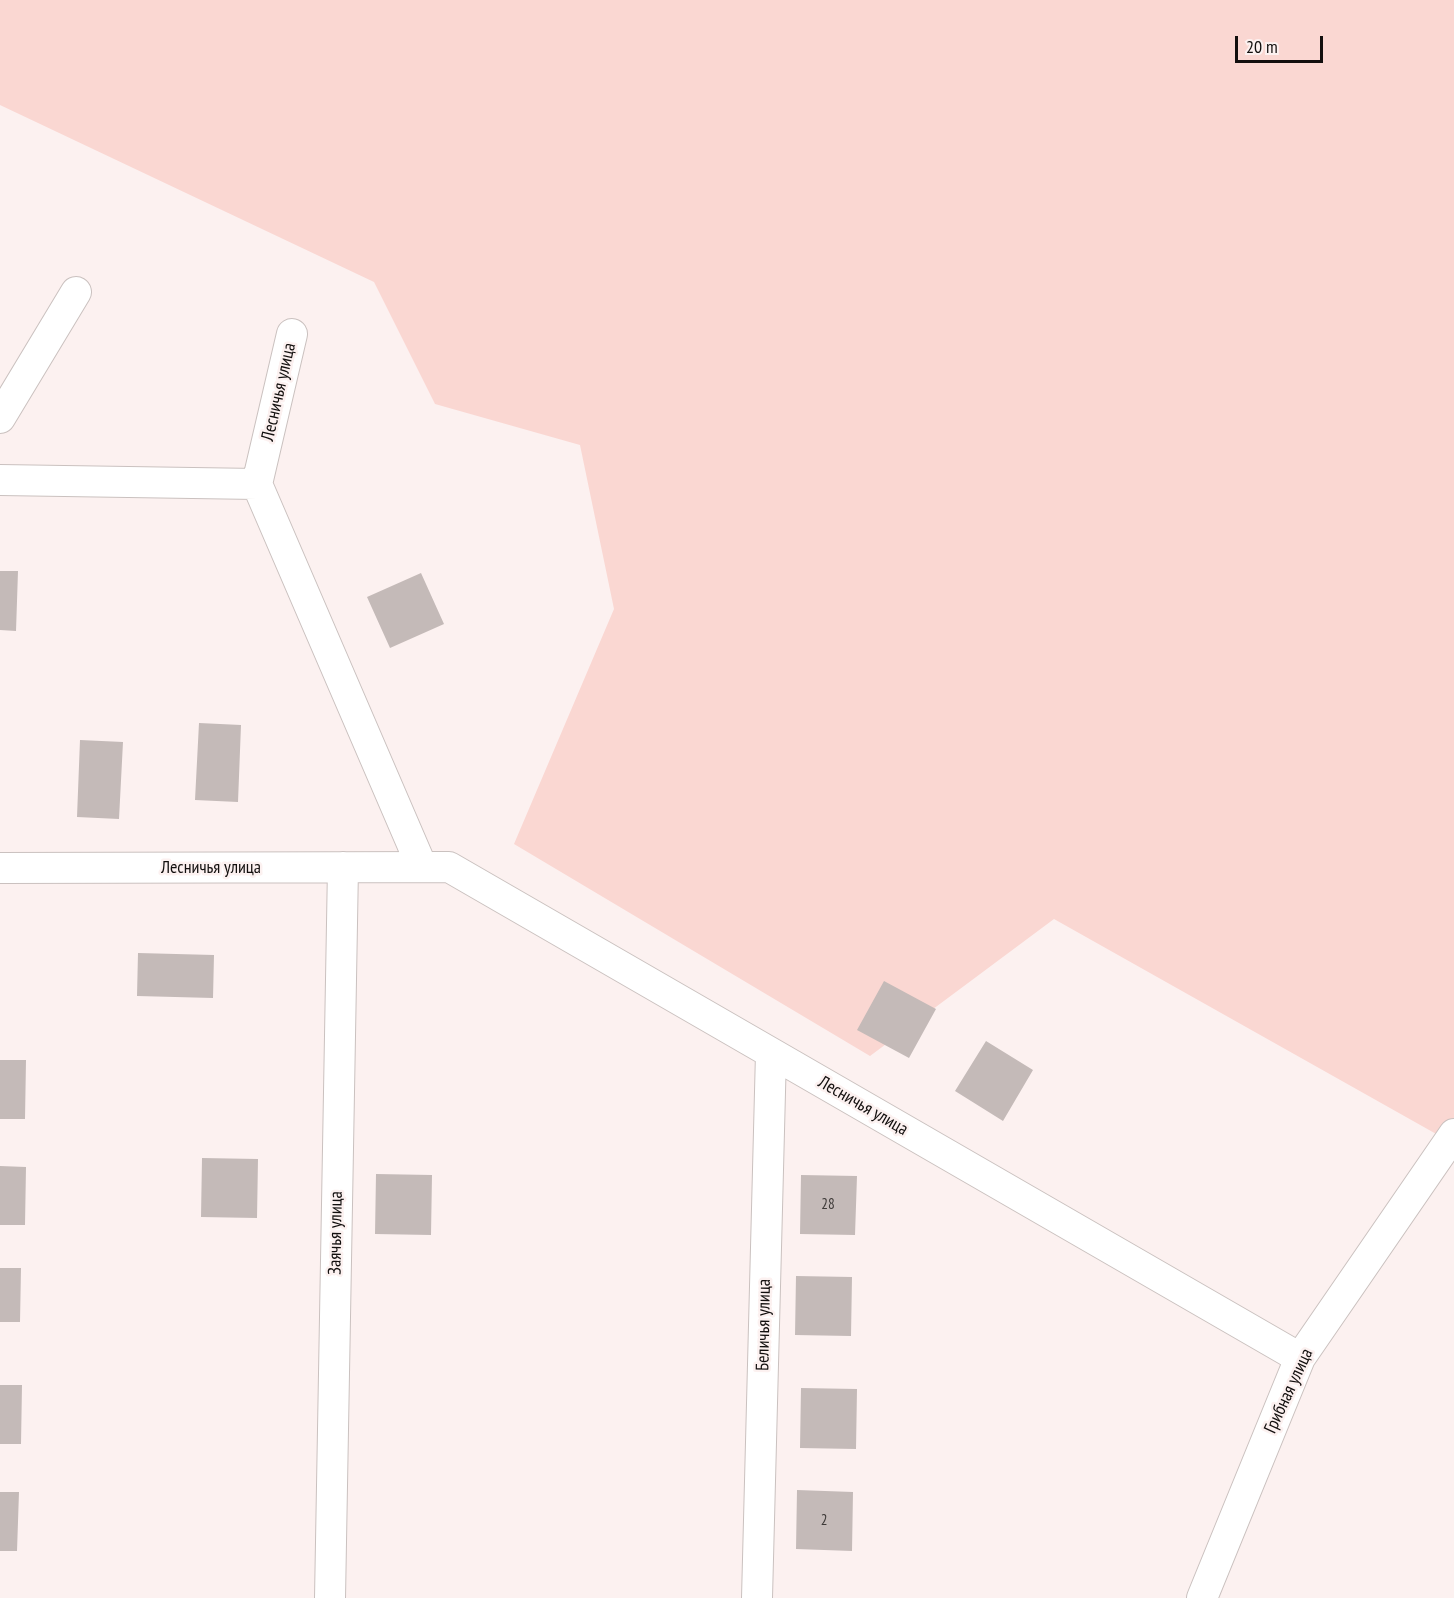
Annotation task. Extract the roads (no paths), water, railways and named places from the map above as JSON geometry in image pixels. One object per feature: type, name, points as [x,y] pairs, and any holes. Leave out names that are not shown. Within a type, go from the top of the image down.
[{"type":"street","points":[[0,418],[76,292]]},
{"type":"street","name":"Лесничья улица","points":[[257,484],[292,334]]},
{"type":"street","points":[[0,480],[257,484],[422,867]]},
{"type":"street","name":"Заячья улица","points":[[330,1598],[343,867]]},
{"type":"street","name":"Лесничья улица","points":[[0,868],[449,867],[1300,1358]]},
{"type":"street","name":"Беличья улица","points":[[757,1598],[771,1053]]},
{"type":"street","name":"Грибная улица","points":[[1202,1598],[1300,1358],[1452,1138]]}]
